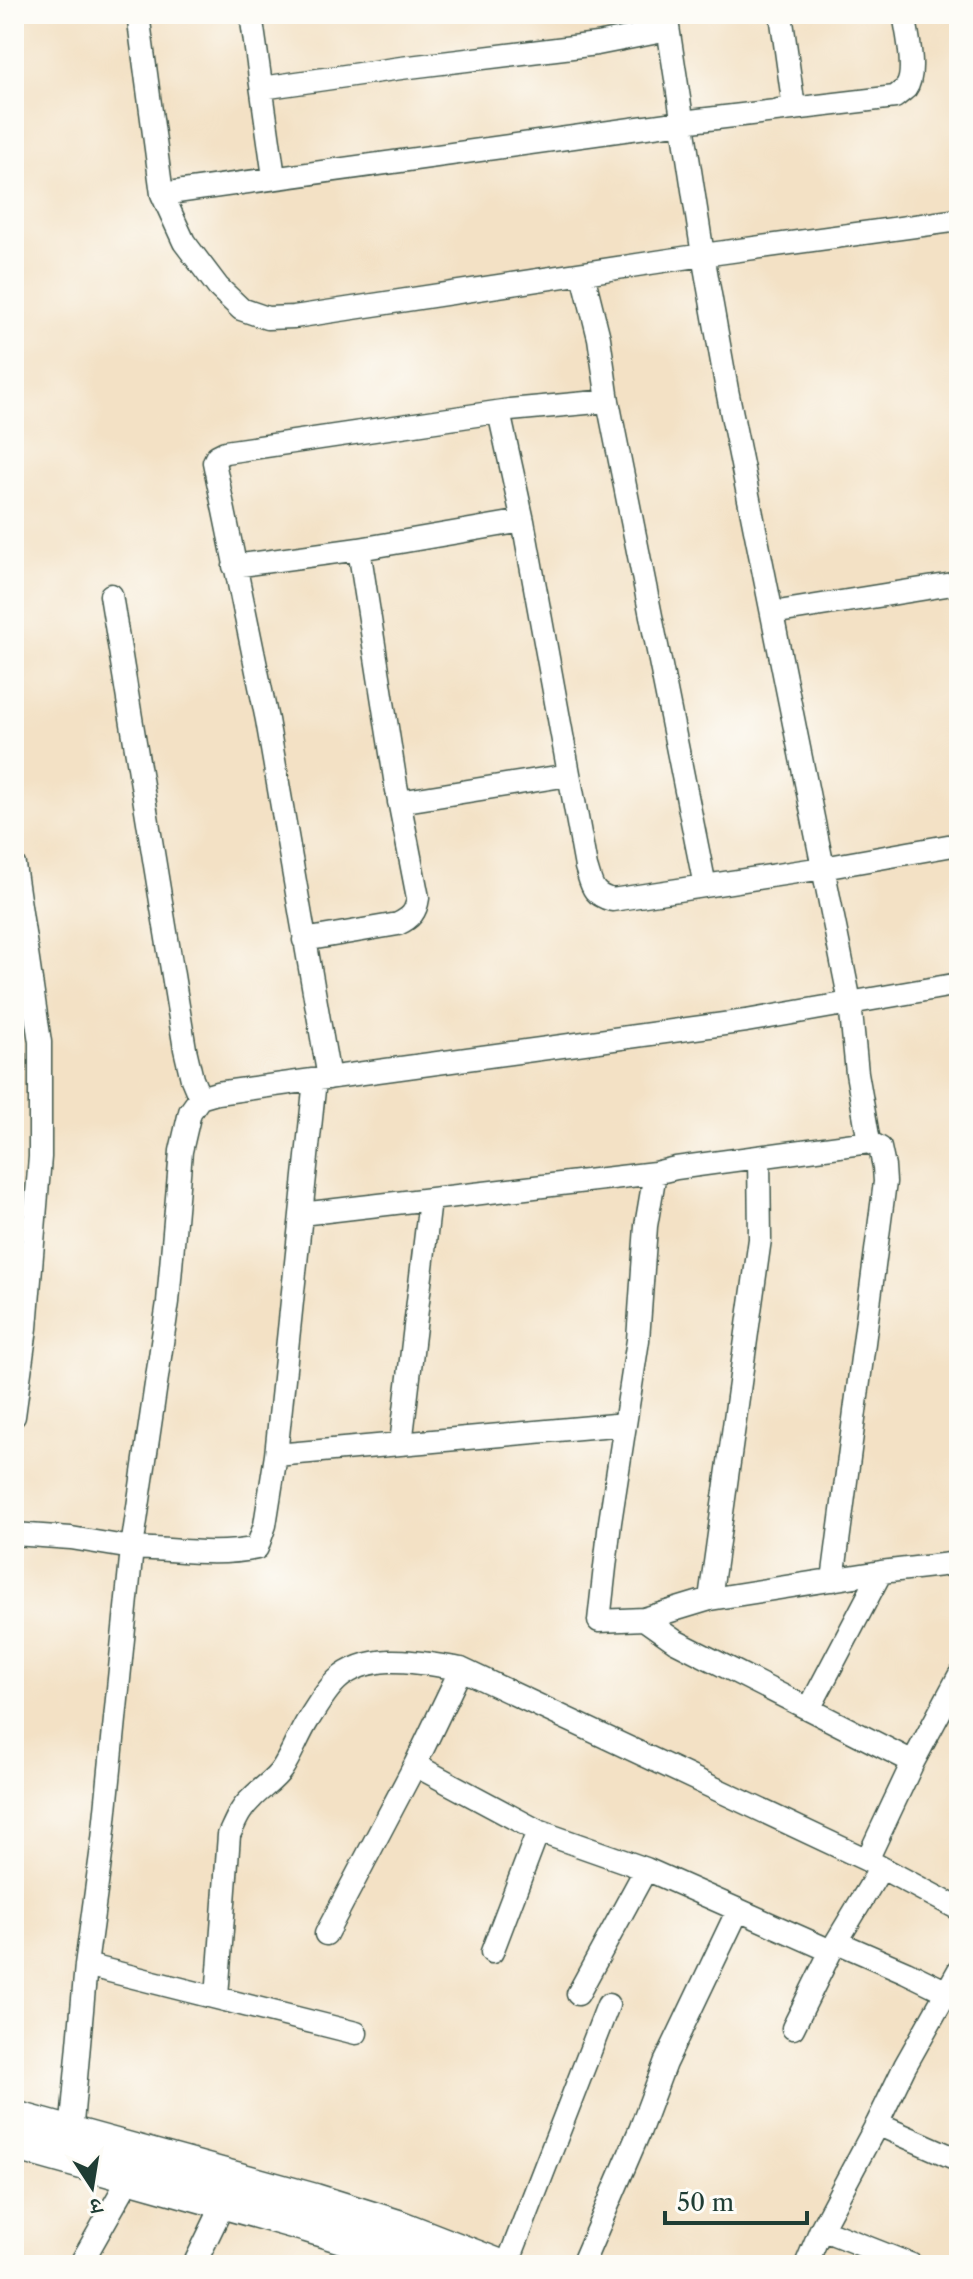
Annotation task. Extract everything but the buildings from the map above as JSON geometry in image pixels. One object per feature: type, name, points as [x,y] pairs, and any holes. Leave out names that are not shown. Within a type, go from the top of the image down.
[{"type":"main road","points":[[14,2117],[130,2177],[307,2226],[413,2263]]},
{"type":"main road","points":[[14,2144],[70,2146],[370,2217],[498,2265]]},
{"type":"street","points":[[138,14],[162,194],[184,242],[218,287],[241,309],[267,318],[294,317],[959,220]]},
{"type":"street","points":[[251,14],[274,177]]},
{"type":"street","points":[[162,194],[794,108],[781,14]]},
{"type":"street","points":[[682,122],[895,97],[906,89],[911,77],[910,45],[904,14]]},
{"type":"street","points":[[262,88],[597,44],[667,22],[730,405],[850,1002],[857,1073],[869,1142]]},
{"type":"street","points":[[583,274],[599,338],[608,401],[705,886]]},
{"type":"street","points":[[14,1534],[71,1538],[132,1548],[212,1553],[257,1548],[265,1525],[276,1455],[301,1214],[322,1079],[304,940],[267,720],[215,475],[217,456],[225,452],[499,412],[608,401]]},
{"type":"street","points":[[499,412],[523,521],[586,867],[591,885],[599,897],[612,900],[959,844]]},
{"type":"street","points":[[234,566],[359,549],[523,521]]},
{"type":"street","points":[[304,940],[398,924],[409,919],[416,909],[418,898],[399,802],[359,549]]},
{"type":"street","points":[[772,613],[959,583]]},
{"type":"street","points":[[111,595],[185,1049],[200,1098]]},
{"type":"street","points":[[399,802],[569,775]]},
{"type":"street","points":[[14,865],[40,1042],[40,1157],[26,1328],[14,1416]]},
{"type":"street","points":[[70,2146],[86,1965],[103,1840],[132,1548],[168,1302],[181,1151],[190,1112],[200,1098],[217,1093],[746,1021],[959,984]]},
{"type":"street","points":[[301,1214],[655,1173],[869,1142],[880,1148],[885,1182],[833,1580]]},
{"type":"street","points":[[710,1599],[760,1239],[759,1157]]},
{"type":"street","points":[[655,1173],[646,1226],[638,1340],[610,1522],[599,1621],[644,1619],[710,1599],[959,1563]]},
{"type":"street","points":[[401,1444],[430,1200]]},
{"type":"street","points":[[276,1455],[625,1424]]},
{"type":"street","points":[[809,1709],[881,1572]]},
{"type":"street","points":[[644,1619],[675,1641],[913,1762]]},
{"type":"street","points":[[217,1997],[229,1835],[239,1813],[282,1770],[308,1720],[337,1681],[353,1670],[379,1661],[408,1661],[461,1669],[874,1864],[959,1909]]},
{"type":"street","points":[[326,1934],[415,1765],[461,1669]]},
{"type":"street","points":[[793,2028],[874,1864],[913,1762],[959,1676]]},
{"type":"street","points":[[415,1765],[538,1831],[646,1869],[738,1910],[906,1972],[947,1992]]},
{"type":"street","points":[[492,1952],[538,1831]]},
{"type":"street","points":[[578,1994],[646,1869]]},
{"type":"street","points":[[582,2265],[665,2063],[738,1910]]},
{"type":"street","points":[[86,1965],[356,2033]]},
{"type":"street","points":[[806,2265],[821,2229],[905,2066],[959,1970]]},
{"type":"street","points":[[507,2265],[608,2005]]},
{"type":"street","points":[[877,2124],[959,2160]]},
{"type":"street","points":[[80,2265],[130,2177]]},
{"type":"street","points":[[194,2265],[224,2203]]},
{"type":"street","points":[[821,2229],[912,2265]]}]
